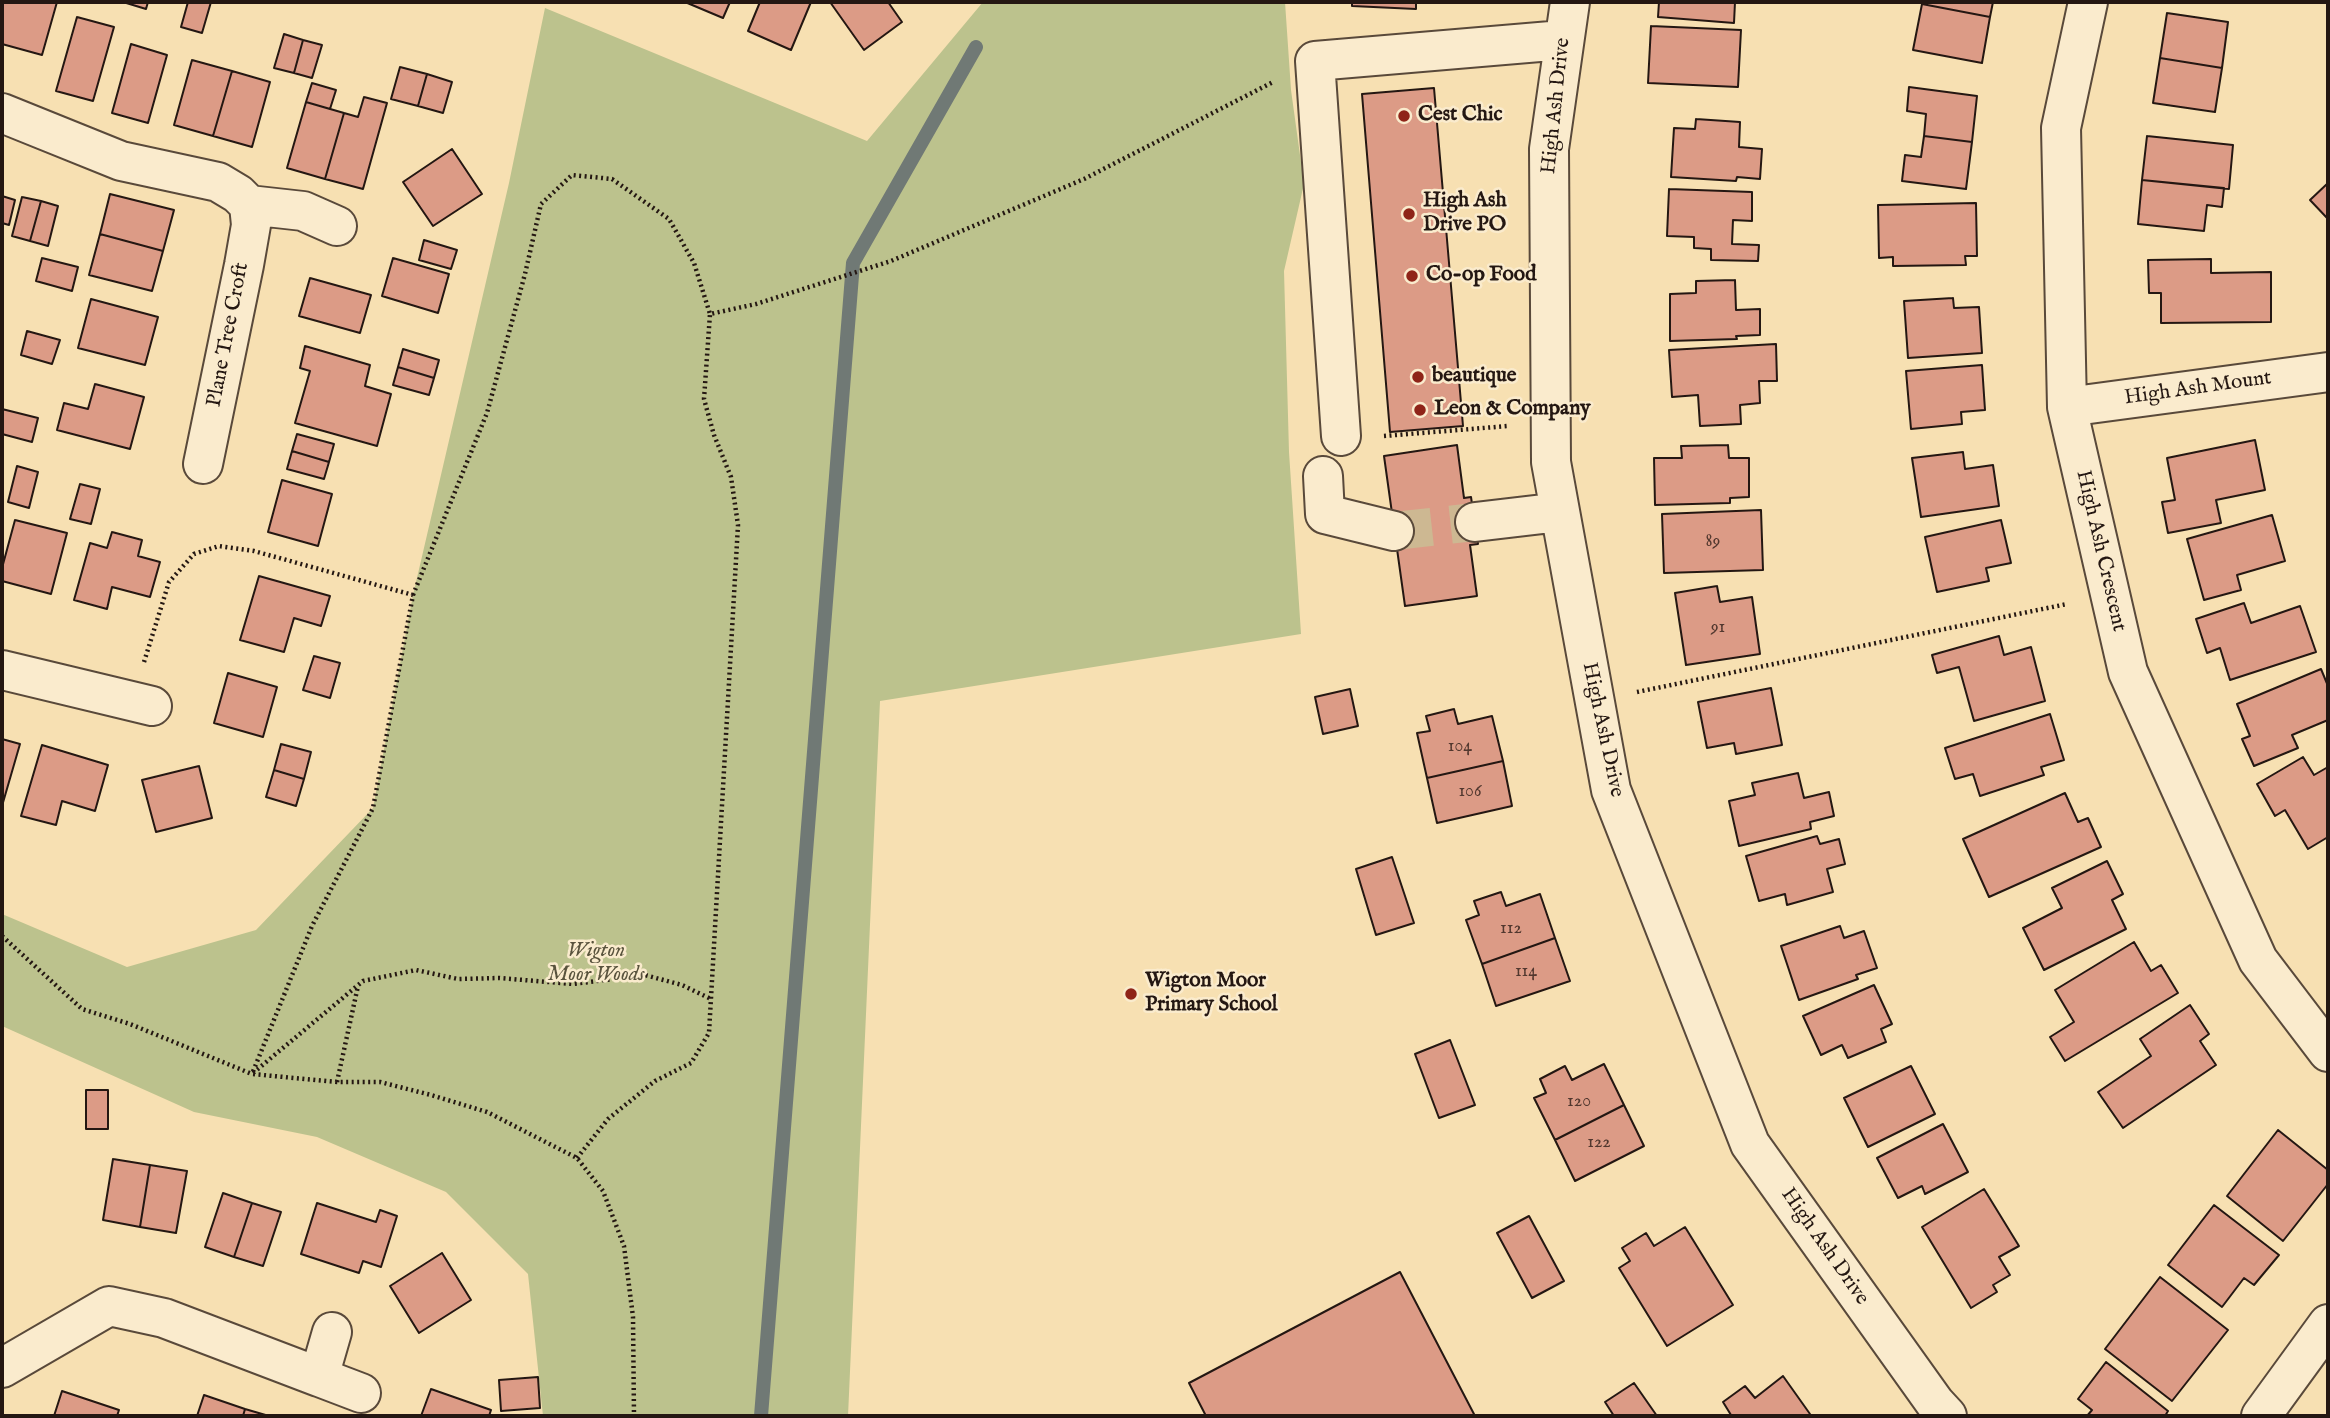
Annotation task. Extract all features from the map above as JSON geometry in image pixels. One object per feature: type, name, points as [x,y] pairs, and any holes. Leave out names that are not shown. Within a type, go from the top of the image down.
[{"type":"street","name":"High Ash Drive","points":[[1570,2],[1549,149],[1551,463],[1611,790],[1750,1144],[1947,1416]]},
{"type":"street","name":"High Ash Crescent","points":[[2088,2],[2061,128],[2067,407],[2128,672],[2258,960],[2328,1052]]},
{"type":"street","points":[[1341,436],[1315,61],[1563,40]]},
{"type":"street","points":[[2,113],[121,160],[218,182],[238,194],[249,205],[303,211],[337,226]]},
{"type":"street","name":"Plane Tree Croft","points":[[203,464],[251,225],[249,205]]},
{"type":"street","name":"High Ash Mount","points":[[2067,407],[2328,372]]},
{"type":"street","points":[[1323,476],[1325,514],[1394,531]]},
{"type":"street","points":[[1475,522],[1560,513]]},
{"type":"street","points":[[2,670],[142,704]]},
{"type":"street","points":[[2,1368],[109,1306],[164,1318],[361,1393]]},
{"type":"street","points":[[2261,1416],[2328,1324]]},
{"type":"street","points":[[318,1377],[332,1332]]},
{"type":"path","points":[[710,314],[756,304],[891,261],[1084,179],[1315,61]]},
{"type":"path","points":[[252,1074],[312,926],[373,808],[413,594],[487,413],[541,204],[572,175],[612,179],[669,219],[694,263],[710,314],[704,399],[714,435],[731,477],[738,525],[709,1033],[691,1063],[655,1081],[608,1119],[577,1158]]},
{"type":"path","points":[[1341,436],[1385,436],[1550,422]]},
{"type":"path","points":[[142,704],[169,582],[194,554],[219,547],[254,551],[413,594]]},
{"type":"path","points":[[1595,701],[2110,595]]},
{"type":"path","points":[[2,936],[82,1009],[130,1024],[252,1074],[337,1082],[380,1082],[488,1112],[577,1158],[603,1191],[624,1246],[633,1317],[634,1416]]},
{"type":"path","points":[[252,1074],[363,981],[416,970],[458,979],[499,978],[573,984],[645,975],[682,985],[711,999]]},
{"type":"path","points":[[337,1082],[358,985]]},
{"type":"green space","name":"Wigton Moor Woods","points":[[983,2],[1285,2],[1291,90],[1304,184],[1284,271],[1289,452],[1301,634],[880,701],[848,1416],[543,1416],[528,1274],[446,1192],[317,1137],[194,1112],[2,1026],[2,914],[127,967],[256,930],[373,808],[413,595],[509,183],[545,8],[867,141]]},
{"type":"building","points":[[2,2],[57,2],[42,55],[2,44]]},
{"type":"building","points":[[123,2],[148,2],[146,9]]},
{"type":"building","points":[[188,2],[211,2],[202,33],[181,27]]},
{"type":"building","points":[[685,2],[730,2],[723,18]]},
{"type":"building","points":[[760,2],[811,2],[791,50],[748,31]]},
{"type":"building","points":[[830,2],[888,2],[902,22],[864,50]]},
{"type":"building","points":[[1352,2],[1416,2],[1416,9],[1352,6]]},
{"type":"building","points":[[1659,2],[1735,2],[1734,23],[1658,17]]},
{"type":"building","points":[[1993,2],[1990,17],[1922,4]]},
{"type":"building","points":[[1922,4],[1990,17],[1982,63],[1913,50]]},
{"type":"building","points":[[2167,13],[2228,22],[2222,68],[2160,58]]},
{"type":"building","points":[[77,17],[114,27],[93,101],[56,91]]},
{"type":"building","points":[[1651,26],[1741,30],[1738,87],[1648,83]]},
{"type":"building","points":[[284,34],[303,40],[294,73],[274,68]]},
{"type":"building","points":[[303,40],[322,45],[312,78],[294,73]]},
{"type":"building","points":[[131,44],[167,55],[148,123],[112,113]]},
{"type":"building","points":[[2160,58],[2222,68],[2215,112],[2153,103]]},
{"type":"building","points":[[192,60],[232,71],[213,136],[174,125]]},
{"type":"building","points":[[400,67],[427,74],[418,106],[391,99]]},
{"type":"building","points":[[232,71],[270,82],[252,147],[213,136]]},
{"type":"building","points":[[427,74],[452,82],[443,113],[418,106]]},
{"type":"building","points":[[312,83],[336,90],[330,109],[306,102]]},
{"type":"building","points":[[1909,87],[1977,96],[1972,142],[1924,136],[1926,114],[1907,111]]},
{"type":"building","points":[[1434,88],[1463,426],[1390,432],[1362,94]]},
{"type":"building","points":[[364,97],[387,103],[363,189],[325,179],[344,113],[358,117]]},
{"type":"building","points":[[306,102],[344,113],[325,179],[287,168]]},
{"type":"building","points":[[1696,119],[1740,122],[1739,147],[1762,149],[1760,179],[1737,177],[1736,181],[1671,177],[1674,128],[1695,129]]},
{"type":"building","points":[[1924,136],[1972,142],[1966,189],[1902,181],[1905,155],[1921,157]]},
{"type":"building","points":[[2147,136],[2233,145],[2229,189],[2142,180]]},
{"type":"building","points":[[452,149],[482,194],[433,226],[403,182]]},
{"type":"building","points":[[2142,180],[2224,188],[2222,207],[2207,205],[2204,231],[2138,224]]},
{"type":"building","points":[[2328,183],[2328,219],[2310,200]]},
{"type":"building","points":[[1669,189],[1752,192],[1752,221],[1733,220],[1732,244],[1759,245],[1758,261],[1711,260],[1711,249],[1694,248],[1694,237],[1667,236]]},
{"type":"building","points":[[110,194],[174,210],[163,251],[100,234]]},
{"type":"building","points":[[2,196],[15,200],[9,225],[2,223]]},
{"type":"building","points":[[22,197],[41,201],[30,241],[12,236]]},
{"type":"building","points":[[41,201],[58,206],[48,246],[30,241]]},
{"type":"building","points":[[1976,203],[1977,256],[1965,256],[1966,265],[1893,266],[1893,257],[1879,258],[1878,205]]},
{"type":"building","points":[[100,234],[163,251],[152,291],[89,275]]},
{"type":"building","points":[[424,240],[457,250],[451,269],[419,260]]},
{"type":"building","points":[[42,258],[78,267],[72,291],[36,281]]},
{"type":"building","points":[[393,258],[449,274],[438,313],[382,296]]},
{"type":"building","points":[[2211,259],[2211,273],[2271,272],[2271,322],[2161,323],[2161,293],[2149,293],[2148,260]]},
{"type":"building","points":[[310,278],[371,295],[360,333],[299,316]]},
{"type":"building","points":[[1735,280],[1736,310],[1760,309],[1760,335],[1736,336],[1737,339],[1670,341],[1670,294],[1696,293],[1696,281]]},
{"type":"building","points":[[1953,298],[1954,308],[1979,307],[1982,353],[1908,358],[1904,301]]},
{"type":"building","points":[[91,299],[158,317],[145,365],[78,348]]},
{"type":"building","points":[[27,331],[60,340],[52,364],[21,355]]},
{"type":"building","points":[[1776,344],[1777,381],[1759,381],[1760,403],[1740,405],[1741,424],[1700,426],[1698,395],[1672,397],[1669,350]]},
{"type":"building","points":[[305,346],[370,365],[365,386],[391,394],[377,446],[295,423],[310,371],[300,368]]},
{"type":"building","points":[[403,349],[439,360],[434,378],[398,367]]},
{"type":"building","points":[[1982,365],[1985,410],[1961,412],[1962,424],[1911,429],[1906,371]]},
{"type":"building","points":[[398,367],[434,378],[429,395],[393,385]]},
{"type":"building","points":[[95,384],[144,397],[130,449],[57,430],[64,403],[88,409]]},
{"type":"building","points":[[2,409],[38,418],[32,442],[2,434]]},
{"type":"building","points":[[297,434],[334,444],[329,462],[292,451]]},
{"type":"building","points":[[2255,440],[2265,490],[2216,500],[2221,523],[2168,533],[2162,502],[2175,500],[2167,458]]},
{"type":"building","points":[[1457,445],[1464,498],[1471,497],[1478,544],[1470,545],[1477,596],[1405,606],[1384,456]]},
{"type":"building","points":[[1728,445],[1729,458],[1749,458],[1749,497],[1730,498],[1730,503],[1655,505],[1654,458],[1682,458],[1681,446]]},
{"type":"building","points":[[292,451],[329,462],[324,479],[287,469]]},
{"type":"building","points":[[1963,452],[1965,469],[1993,465],[1999,506],[1921,517],[1912,458]]},
{"type":"building","points":[[17,466],[38,472],[29,508],[8,502]]},
{"type":"building","points":[[282,480],[332,494],[318,546],[268,532]]},
{"type":"building","points":[[80,484],[100,489],[91,524],[70,519]]},
{"type":"building","points":[[1761,510],[1763,570],[1664,573],[1662,514]]},
{"type":"building","points":[[2272,515],[2285,561],[2237,575],[2241,590],[2204,600],[2187,539]]},
{"type":"building","points":[[15,520],[67,533],[51,594],[2,581],[2,568]]},
{"type":"building","points":[[2001,520],[2011,563],[1986,568],[1989,581],[1937,592],[1925,537]]},
{"type":"building","points":[[112,532],[142,540],[138,556],[160,562],[150,597],[112,587],[107,609],[74,600],[90,543],[107,548]]},
{"type":"building","points":[[259,576],[330,596],[321,626],[294,618],[284,652],[240,640]]},
{"type":"building","points":[[1717,586],[1720,602],[1752,597],[1760,654],[1686,665],[1675,593]]},
{"type":"building","points":[[2244,603],[2251,623],[2300,606],[2316,652],[2230,680],[2220,648],[2207,653],[2196,619]]},
{"type":"building","points":[[1999,636],[2004,655],[2031,647],[2045,701],[1974,721],[1959,667],[1937,673],[1932,655]]},
{"type":"building","points":[[314,656],[340,663],[330,698],[303,690]]},
{"type":"building","points":[[2321,669],[2328,686],[2328,720],[2292,735],[2298,748],[2254,766],[2242,739],[2250,736],[2237,704]]},
{"type":"building","points":[[228,673],[277,687],[263,737],[214,723]]},
{"type":"building","points":[[1771,688],[1782,745],[1736,754],[1734,743],[1707,748],[1698,702]]},
{"type":"building","points":[[1350,689],[1358,726],[1323,734],[1315,697]]},
{"type":"building","points":[[1454,709],[1458,724],[1492,716],[1503,761],[1427,778],[1417,733],[1430,731],[1426,716]]},
{"type":"building","points":[[2050,714],[2064,760],[2041,767],[2044,775],[1980,796],[1973,774],[1955,779],[1945,748]]},
{"type":"building","points":[[2,739],[20,744],[2,806]]},
{"type":"building","points":[[281,744],[311,752],[304,779],[274,770]]},
{"type":"building","points":[[42,745],[108,765],[95,811],[62,801],[56,825],[21,816]]},
{"type":"building","points":[[2303,757],[2314,775],[2328,767],[2328,837],[2308,849],[2285,810],[2275,816],[2257,784]]},
{"type":"building","points":[[1503,761],[1512,806],[1437,823],[1427,778]]},
{"type":"building","points":[[199,766],[212,818],[156,832],[142,780]]},
{"type":"building","points":[[274,770],[304,779],[296,806],[266,797]]},
{"type":"building","points":[[1798,773],[1804,798],[1829,792],[1834,816],[1810,822],[1811,829],[1739,846],[1729,801],[1755,795],[1752,783]]},
{"type":"building","points":[[2065,793],[2078,822],[2088,818],[2101,847],[1989,897],[1963,839]]},
{"type":"building","points":[[1817,836],[1820,844],[1839,839],[1845,864],[1827,869],[1833,892],[1787,905],[1785,894],[1759,901],[1746,856]]},
{"type":"building","points":[[1392,857],[1414,923],[1376,935],[1356,869]]},
{"type":"building","points":[[2107,861],[2123,894],[2112,900],[2126,929],[2044,970],[2023,928],[2062,908],[2052,888]]},
{"type":"building","points":[[1501,892],[1506,906],[1540,894],[1555,938],[1482,964],[1466,920],[1479,915],[1474,901]]},
{"type":"building","points":[[1840,926],[1844,938],[1864,931],[1877,968],[1856,975],[1858,979],[1799,1000],[1781,946]]},
{"type":"building","points":[[1555,938],[1570,981],[1496,1006],[1482,964]]},
{"type":"building","points":[[2134,942],[2151,971],[2161,965],[2178,993],[2065,1061],[2050,1037],[2074,1022],[2055,990]]},
{"type":"building","points":[[1874,985],[1892,1024],[1881,1029],[1886,1042],[1848,1058],[1842,1045],[1821,1055],[1803,1016]]},
{"type":"building","points":[[2190,1005],[2209,1034],[2200,1041],[2216,1065],[2123,1128],[2098,1092],[2151,1056],[2140,1039]]},
{"type":"building","points":[[1450,1040],[1475,1105],[1439,1118],[1415,1054]]},
{"type":"building","points":[[1604,1064],[1624,1105],[1555,1140],[1534,1098],[1546,1093],[1540,1079],[1565,1066],[1572,1080]]},
{"type":"building","points":[[1911,1066],[1935,1114],[1868,1147],[1844,1098]]},
{"type":"building","points":[[86,1090],[108,1090],[108,1129],[86,1129]]},
{"type":"building","points":[[1624,1105],[1644,1146],[1575,1181],[1555,1140]]},
{"type":"building","points":[[1943,1124],[1968,1172],[1925,1194],[1922,1186],[1898,1198],[1877,1158]]},
{"type":"building","points":[[2278,1130],[2328,1170],[2328,1184],[2283,1241],[2227,1196]]},
{"type":"building","points":[[113,1159],[150,1165],[140,1227],[103,1220]]},
{"type":"building","points":[[150,1165],[187,1171],[176,1233],[140,1227]]},
{"type":"building","points":[[1984,1189],[2019,1246],[1999,1257],[2010,1275],[1993,1285],[1997,1292],[1971,1308],[1922,1227]]},
{"type":"building","points":[[223,1193],[252,1203],[234,1257],[205,1247]]},
{"type":"building","points":[[252,1203],[281,1212],[263,1266],[234,1257]]},
{"type":"building","points":[[317,1203],[376,1222],[380,1210],[397,1216],[381,1267],[363,1261],[359,1273],[301,1254]]},
{"type":"building","points":[[2214,1205],[2279,1255],[2254,1285],[2244,1278],[2222,1307],[2168,1265]]},
{"type":"building","points":[[1529,1216],[1564,1281],[1532,1298],[1497,1233]]},
{"type":"building","points":[[1685,1227],[1733,1305],[1667,1346],[1619,1268],[1630,1261],[1622,1248],[1646,1233],[1654,1246]]},
{"type":"building","points":[[442,1253],[471,1300],[419,1333],[390,1286]]},
{"type":"building","points":[[1400,1272],[1475,1416],[1206,1416],[1189,1383]]},
{"type":"building","points":[[2160,1277],[2228,1330],[2172,1401],[2105,1349]]},
{"type":"building","points":[[2106,1362],[2168,1411],[2165,1416],[2087,1416],[2092,1410],[2078,1399]]},
{"type":"building","points":[[1783,1376],[1810,1414],[1729,1416],[1731,1415],[1723,1402],[1745,1386],[1755,1398]]},
{"type":"building","points":[[538,1377],[540,1408],[501,1411],[499,1380]]},
{"type":"building","points":[[1634,1383],[1657,1416],[1614,1416],[1605,1402]]},
{"type":"building","points":[[431,1389],[491,1410],[489,1416],[421,1416]]},
{"type":"building","points":[[62,1391],[119,1410],[117,1416],[54,1416]]},
{"type":"building","points":[[204,1395],[245,1409],[243,1416],[197,1416]]},
{"type":"building","points":[[245,1409],[269,1416],[243,1416]]},
{"type":"waterway","points":[[761,1416],[853,263],[976,47]]},
{"type":"tunnel","points":[[1394,531],[1475,522]]},
{"type":"place","name":"Cest Chic","points":[[1404,116]]},
{"type":"place","name":"High Ash Drive PO","points":[[1409,214]]},
{"type":"place","name":"Co-op Food","points":[[1412,276]]},
{"type":"place","name":"beautique","points":[[1418,377]]},
{"type":"place","name":"Leon & Company","points":[[1420,410]]},
{"type":"place","name":"Wigton Moor Primary School","points":[[1131,994]]}]
